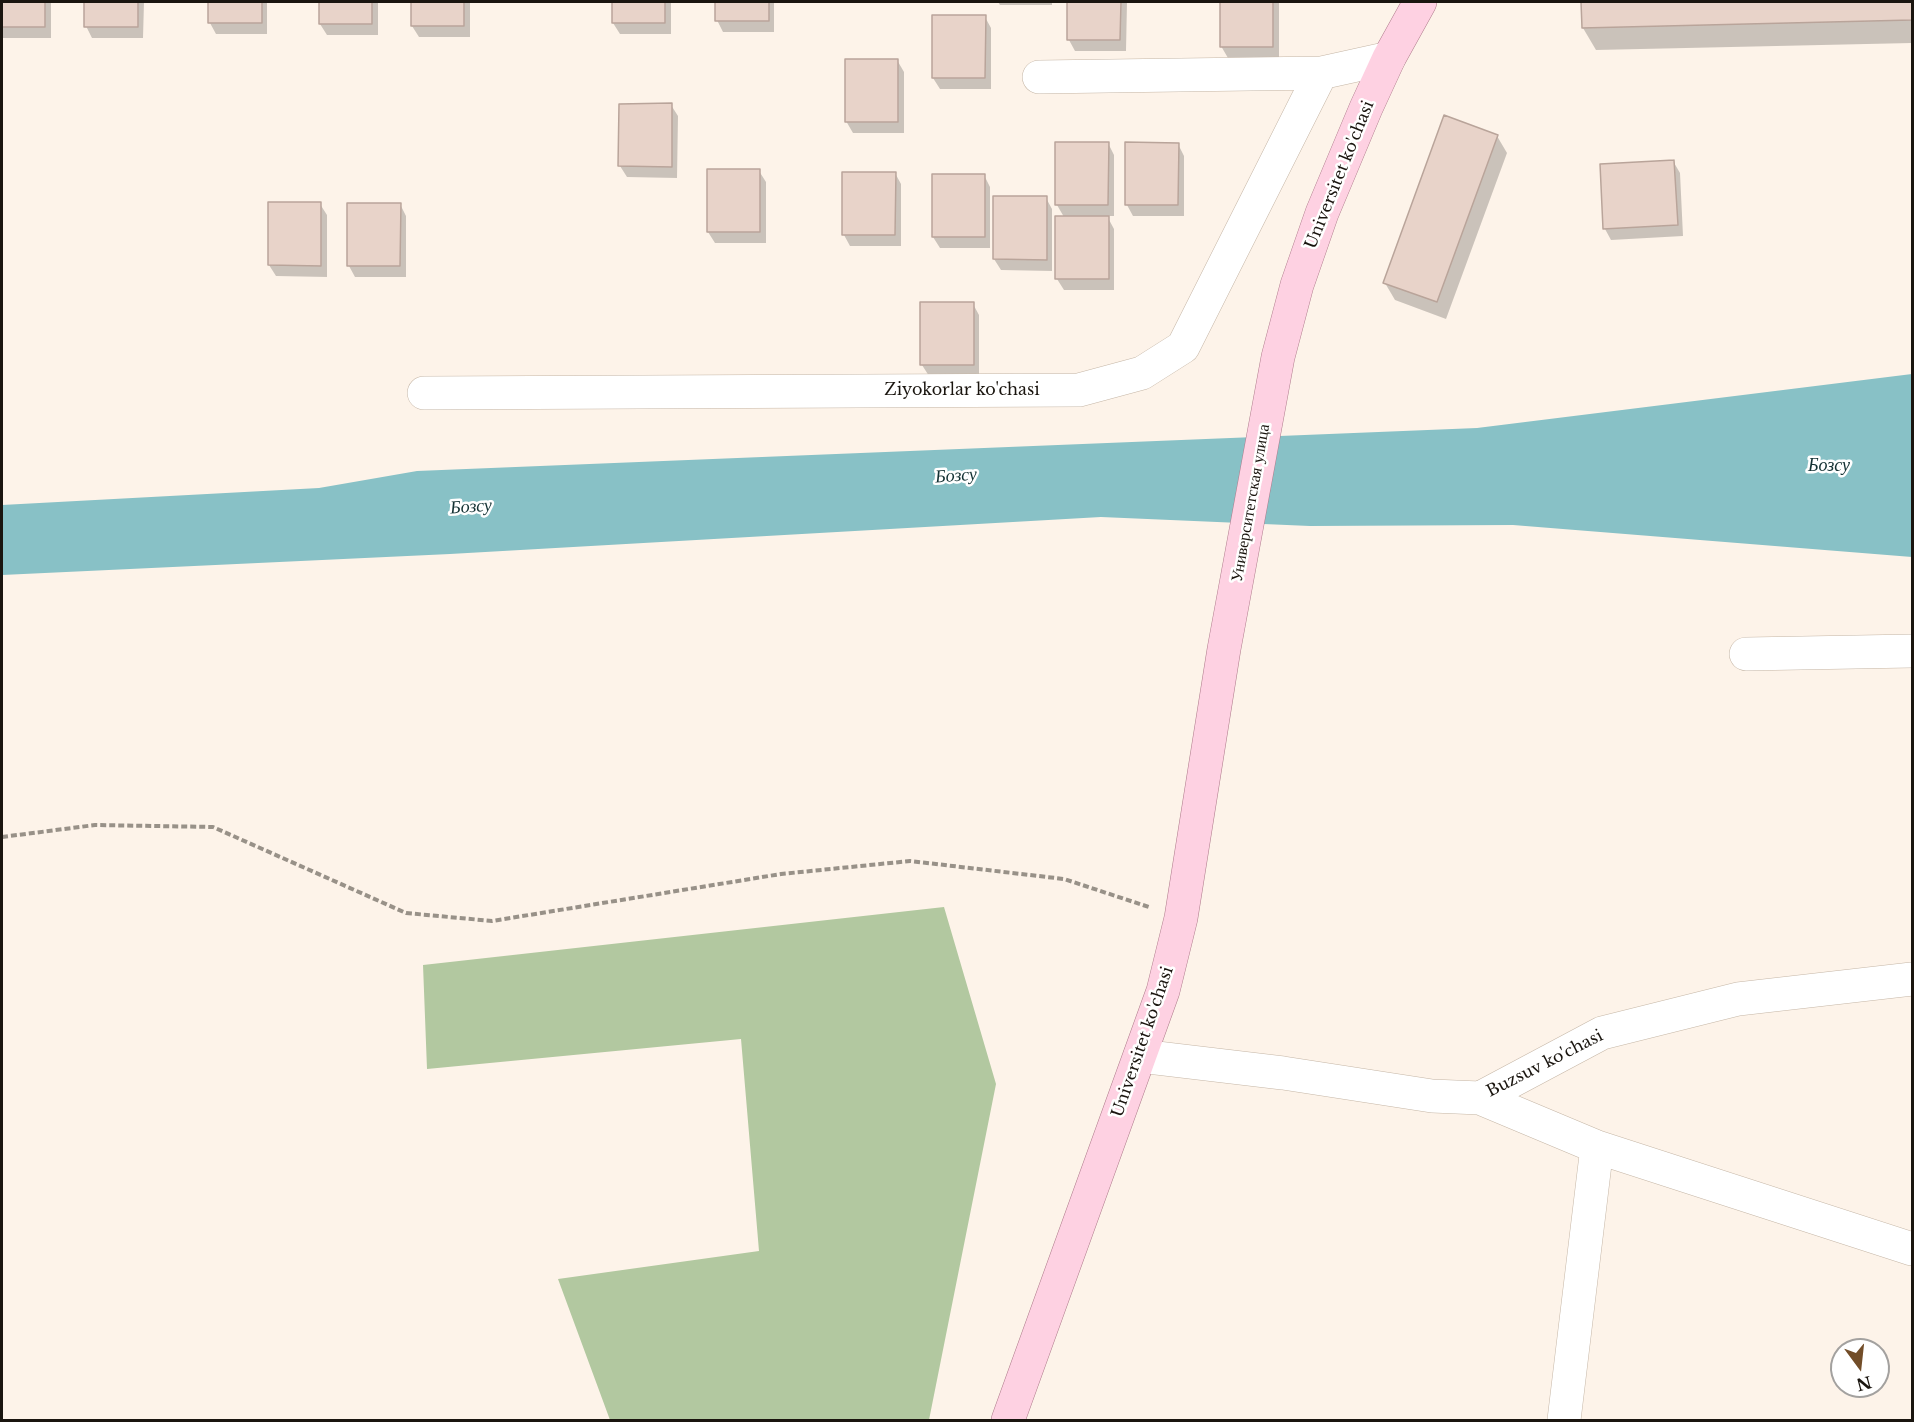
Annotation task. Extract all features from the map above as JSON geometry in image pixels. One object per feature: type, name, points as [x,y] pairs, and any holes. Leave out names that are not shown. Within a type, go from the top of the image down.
[{"type":"main road","name":"Universitet ko'chasi","points":[[1278,357],[1297,285],[1322,213],[1389,58],[1420,2]]},
{"type":"main road","name":"Университетская улица","points":[[1224,649],[1278,357]]},
{"type":"main road","name":"Universitet ko'chasi","points":[[1008,1420],[1163,992],[1181,918],[1224,649]]},
{"type":"street","points":[[1039,77],[1321,73],[1389,58]]},
{"type":"street","name":"Ziyokorlar ko'chasi","points":[[424,393],[1079,390],[1142,373],[1183,347],[1321,73]]},
{"type":"street","points":[[1746,654],[1912,651]]},
{"type":"street","name":"Buzsuv ko'chasi","points":[[1140,1056],[1283,1073],[1432,1096],[1480,1098],[1602,1033],[1738,999],[1912,979]]},
{"type":"street","points":[[1480,1098],[1597,1147],[1912,1249]]},
{"type":"street","points":[[1564,1420],[1597,1147]]},
{"type":"path","points":[[2,837],[95,825],[213,827],[405,913],[492,921],[781,874],[910,861],[1064,879],[1181,918]]},
{"type":"green space","points":[[944,907],[996,1084],[929,1420],[610,1420],[558,1279],[759,1251],[741,1039],[427,1069],[423,965]]},
{"type":"water","name":"Бозсу","points":[[1912,374],[1912,557],[1513,525],[1310,526],[1101,517],[450,554],[2,575],[2,505],[319,488],[417,471],[1477,428]]},
{"type":"building","points":[[2,2],[45,2],[45,27],[2,27]]},
{"type":"building","points":[[84,2],[138,2],[138,27],[84,27]]},
{"type":"building","points":[[208,2],[262,2],[262,23],[208,23]]},
{"type":"building","points":[[319,2],[372,2],[372,24],[319,24]]},
{"type":"building","points":[[411,2],[464,2],[464,26],[411,26]]},
{"type":"building","points":[[612,2],[665,2],[665,23],[612,23]]},
{"type":"building","points":[[715,2],[769,2],[769,21],[715,21]]},
{"type":"building","points":[[1067,2],[1121,2],[1120,40],[1067,40]]},
{"type":"building","points":[[1220,2],[1273,2],[1273,47],[1220,47]]},
{"type":"building","points":[[1581,2],[1912,2],[1912,20],[1582,28]]},
{"type":"building","points":[[932,15],[986,15],[985,78],[932,78]]},
{"type":"building","points":[[845,59],[898,59],[898,122],[845,122]]},
{"type":"building","points":[[672,103],[672,167],[618,166],[619,104]]},
{"type":"building","points":[[1444,115],[1498,135],[1437,302],[1383,283]]},
{"type":"building","points":[[1055,142],[1109,142],[1108,205],[1055,205]]},
{"type":"building","points":[[1125,142],[1179,143],[1178,205],[1125,205]]},
{"type":"building","points":[[1674,160],[1678,225],[1603,229],[1600,164]]},
{"type":"building","points":[[707,169],[760,169],[760,232],[707,232]]},
{"type":"building","points":[[842,172],[896,172],[895,235],[842,235]]},
{"type":"building","points":[[932,174],[985,174],[985,237],[932,237]]},
{"type":"building","points":[[993,196],[1047,196],[1047,260],[993,259]]},
{"type":"building","points":[[268,202],[321,202],[321,266],[268,265]]},
{"type":"building","points":[[347,203],[401,203],[400,266],[347,266]]},
{"type":"building","points":[[1055,216],[1109,216],[1109,279],[1055,279]]},
{"type":"building","points":[[920,302],[974,302],[974,365],[920,365]]}]
